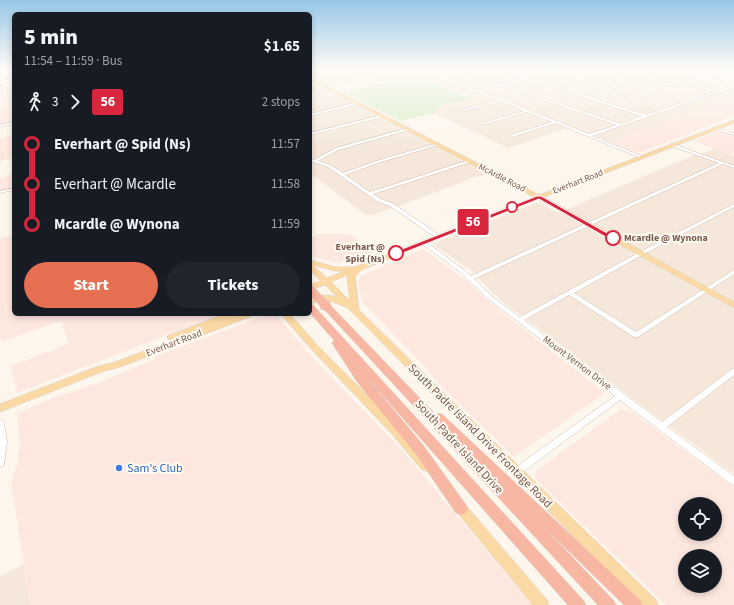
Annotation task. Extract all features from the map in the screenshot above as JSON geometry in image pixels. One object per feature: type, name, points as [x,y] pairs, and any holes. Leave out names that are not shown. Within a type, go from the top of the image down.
[{"type":"highway","name":"South Padre Island Drive","points":[[312,295],[317,310],[578,605]]},
{"type":"highway","name":"South Padre Island Drive","points":[[317,310],[359,341],[608,605]]},
{"type":"highway","points":[[317,310],[362,380],[419,449],[462,509]]},
{"type":"highway","points":[[359,341],[635,605]]},
{"type":"main road","name":"McArdle Road","points":[[345,96],[539,197],[734,305]]},
{"type":"main road","name":"Everhart Road","points":[[312,288],[437,236],[734,121]]},
{"type":"main road","points":[[312,267],[358,269]]},
{"type":"main road","name":"South Padre Island Drive Frontage Road","points":[[312,269],[328,282],[516,472],[651,605]]},
{"type":"main road","points":[[312,300],[322,296],[355,309],[351,277],[358,269]]},
{"type":"main road","name":"Everhart Road","points":[[99,369],[114,360],[227,316]]},
{"type":"main road","name":"Everhart Road","points":[[0,408],[99,369],[117,365],[244,316]]},
{"type":"main road","points":[[288,316],[314,348],[396,431],[542,605]]},
{"type":"street","points":[[490,96],[641,157]]},
{"type":"street","points":[[535,96],[621,125]]},
{"type":"street","points":[[630,96],[636,98],[640,96]]},
{"type":"street","points":[[588,136],[704,96]]},
{"type":"street","points":[[586,97],[645,116]]},
{"type":"street","points":[[460,111],[500,101]]},
{"type":"street","points":[[312,114],[358,103]]},
{"type":"street","points":[[484,124],[526,111]]},
{"type":"street","points":[[312,134],[382,116]]},
{"type":"street","points":[[512,136],[555,122]]},
{"type":"street","points":[[0,126],[12,123]]},
{"type":"street","points":[[716,128],[734,134]]},
{"type":"street","points":[[313,161],[337,149],[408,129]]},
{"type":"street","points":[[342,174],[437,144]]},
{"type":"street","points":[[672,145],[734,167]]},
{"type":"street","points":[[313,161],[329,166],[379,200],[392,205],[437,236]]},
{"type":"street","points":[[370,193],[470,161]]},
{"type":"street","points":[[469,279],[723,163]]},
{"type":"street","points":[[0,192],[12,189]]},
{"type":"street","points":[[520,320],[640,254],[734,206]]},
{"type":"street","name":"Mount Vernon Drive","points":[[423,242],[462,271],[493,300],[734,481]]},
{"type":"street","points":[[570,292],[636,335],[734,272]]},
{"type":"street","points":[[661,427],[734,371]]},
{"type":"street","points":[[516,472],[620,396]]},
{"type":"street","points":[[0,423],[3,442],[0,463]]},
{"type":"shaded area","points":[[0,96],[12,96],[12,122],[0,125]]},
{"type":"shaded area","points":[[312,96],[339,96],[488,174],[467,179],[468,180],[399,206],[371,215],[366,215],[312,174]]},
{"type":"shaded area","points":[[466,96],[734,96],[610,142],[572,127],[508,148],[434,113],[441,105],[471,98]]},
{"type":"shaded area","points":[[734,97],[734,116],[639,153],[610,142]]},
{"type":"shaded area","points":[[719,131],[734,136],[734,152],[729,154],[693,141]]},
{"type":"shaded area","points":[[12,135],[12,158],[0,161],[0,138]]},
{"type":"shaded area","points":[[714,149],[734,156],[734,474],[499,299],[469,269],[432,244],[538,202],[558,213],[694,155],[697,156]]},
{"type":"shaded area","points":[[12,175],[12,187],[0,190],[0,178]]},
{"type":"shaded area","points":[[319,234],[350,234],[373,253],[339,263],[315,257],[312,254],[312,237]]},
{"type":"shaded area","points":[[12,235],[12,316],[213,317],[17,393],[11,366],[69,344],[61,321],[3,341],[0,337],[0,238]]},
{"type":"shaded area","points":[[423,249],[464,279],[493,305],[597,387],[603,394],[514,457],[442,387],[414,355],[363,303],[358,283],[361,276]]},
{"type":"shaded area","points":[[264,316],[278,316],[310,355],[401,449],[532,605],[30,605],[11,482],[17,464],[20,442],[17,413],[58,396],[96,384],[155,359],[156,356]]},
{"type":"shaded area","points":[[621,409],[632,412],[734,488],[734,605],[666,605],[535,478],[536,471]]},
{"type":"shaded area","points":[[24,564],[30,605],[0,605],[0,576]]},
{"type":"green space","points":[[352,96],[465,96],[472,99],[441,105],[434,113],[401,121]]},
{"type":"bus line","name":"56","points":[[396,253],[539,197],[613,238]]},
{"type":"place","name":"Mcardle @ Wynona","points":[[613,238]]},
{"type":"place","name":"Everhart @ Spid (Ns)","points":[[396,253]]},
{"type":"place","name":"Sam's Club","points":[[119,468]]}]
